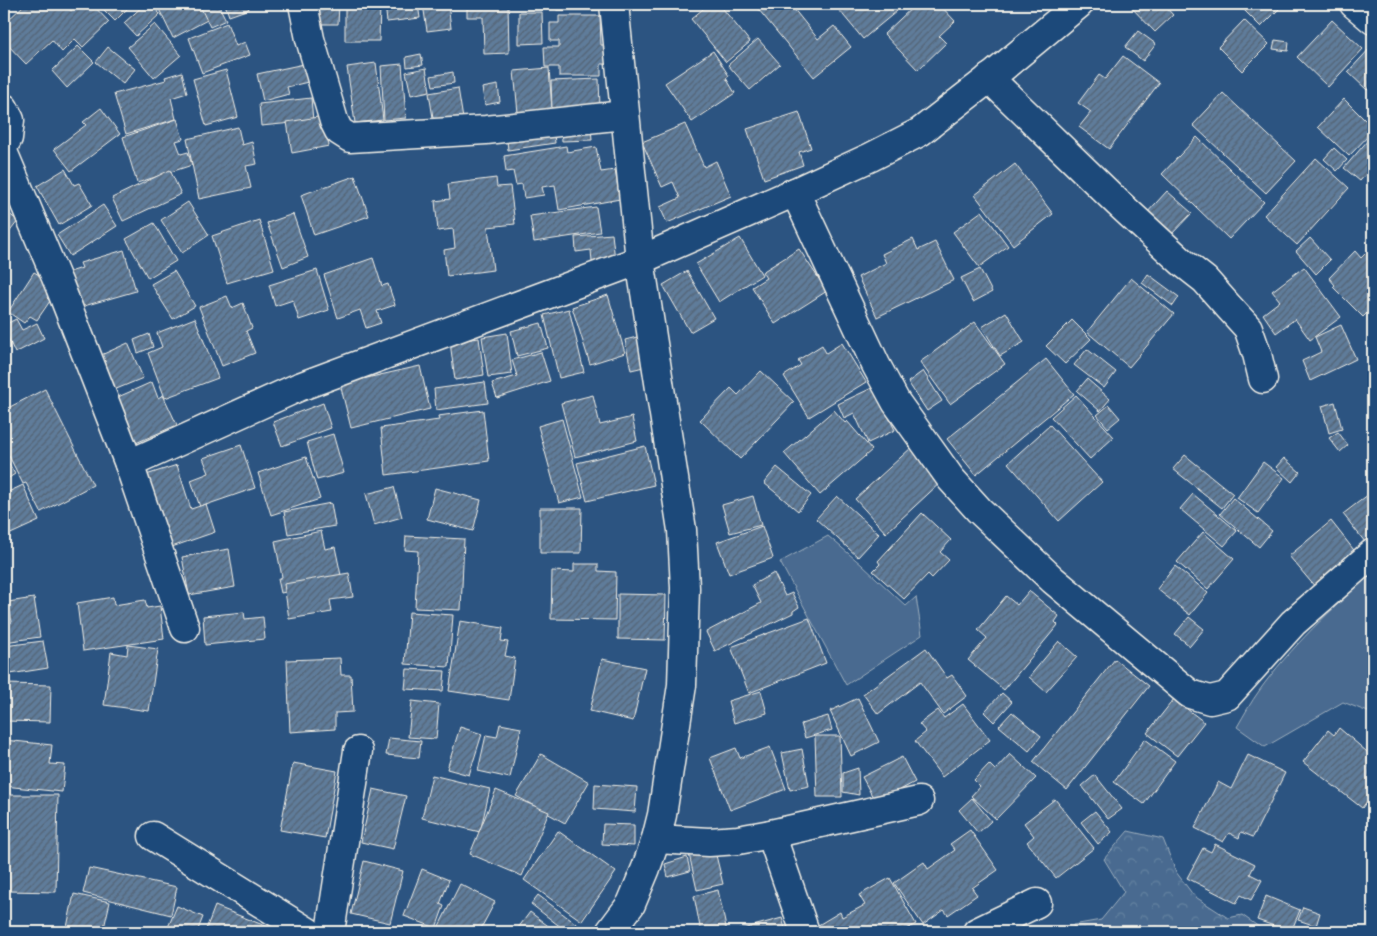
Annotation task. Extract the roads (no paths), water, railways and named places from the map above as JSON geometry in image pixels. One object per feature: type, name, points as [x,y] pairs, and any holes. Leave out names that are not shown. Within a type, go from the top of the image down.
[{"type":"street","points":[[303,4],[310,39],[334,121],[339,130],[350,138],[486,130],[624,115]]},
{"type":"street","points":[[610,932],[632,904],[656,839],[667,784],[682,685],[685,588],[682,530],[640,260],[614,4]]},
{"type":"street","points":[[128,464],[299,388],[640,260],[795,192],[920,132],[1079,4]]},
{"type":"street","points":[[1354,4],[1373,20]]},
{"type":"street","points":[[989,78],[1118,203],[1216,292],[1248,328],[1264,379]]},
{"type":"street","points":[[4,108],[10,120],[8,138],[4,146]]},
{"type":"street","points":[[4,154],[60,287],[128,464],[185,628]]},
{"type":"street","points":[[795,192],[876,365],[896,402],[951,479],[979,510],[1053,580],[1190,694],[1210,700],[1227,696],[1293,623],[1373,553]]},
{"type":"street","points":[[330,932],[358,751]]},
{"type":"street","points":[[656,839],[709,842],[738,840],[919,801]]},
{"type":"street","points":[[771,834],[804,932]]},
{"type":"street","points":[[153,836],[308,932]]},
{"type":"street","points":[[977,932],[1037,903]]}]
